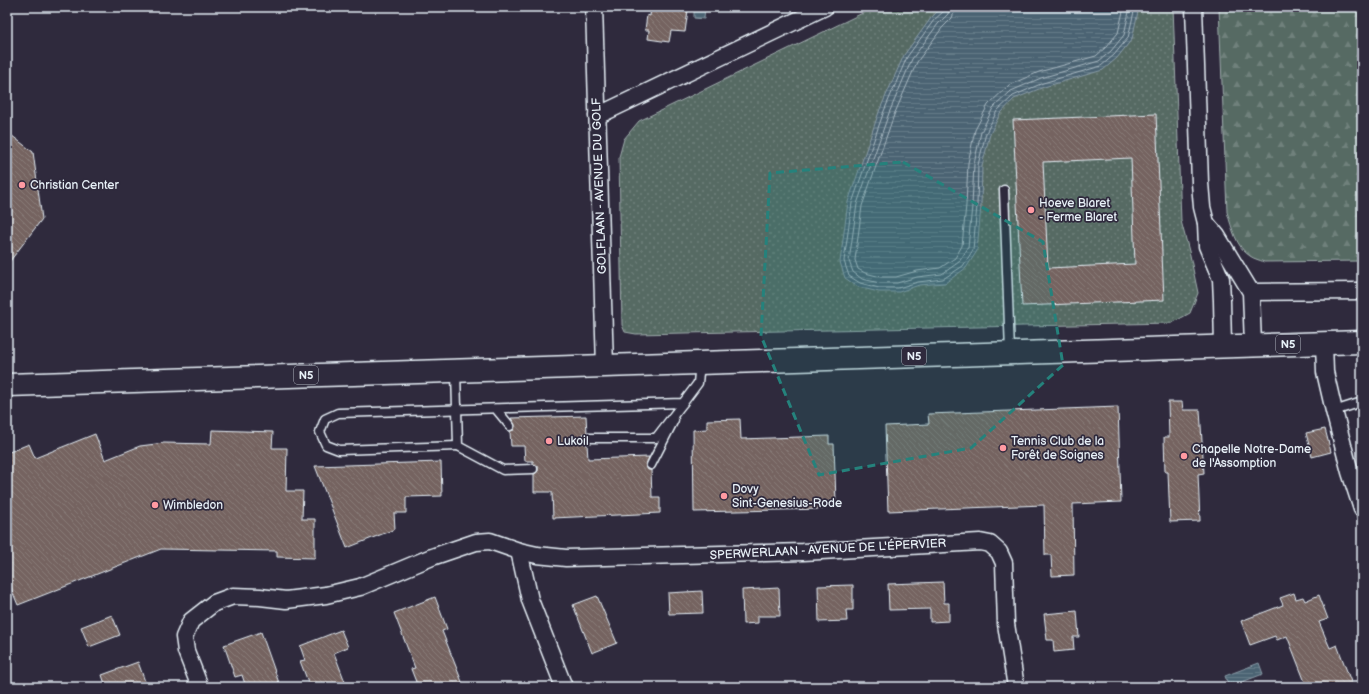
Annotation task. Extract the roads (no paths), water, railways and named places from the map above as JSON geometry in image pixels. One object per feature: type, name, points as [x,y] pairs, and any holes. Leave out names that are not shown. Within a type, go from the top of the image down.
[{"type":"main road","name":"N5","points":[[7,385],[1362,342]]},
{"type":"street","name":"GOLFLAAN - AVENUE DU GOLF","points":[[594,7],[605,366]]},
{"type":"street","points":[[597,116],[825,7]]},
{"type":"street","points":[[1194,7],[1202,207],[1206,223],[1207,246],[1221,279],[1223,346]]},
{"type":"street","points":[[1206,223],[1217,236],[1251,292],[1252,345]]},
{"type":"street","points":[[1251,292],[1362,291]]},
{"type":"street","points":[[1324,343],[1325,372],[1350,472],[1362,509]]},
{"type":"street","points":[[200,687],[186,651],[184,637],[191,621],[214,602],[233,596],[286,600],[326,595],[360,587],[432,557],[476,542],[490,541],[519,551],[530,600],[564,687]]},
{"type":"street","name":"SPERWERLAAN - AVENUE DE L'ÉPERVIER","points":[[519,551],[537,555],[566,558],[803,552],[980,542],[990,544],[998,552],[1004,563],[1006,624],[1016,687]]},
{"type":"lane","points":[[1004,190],[1010,353]]},
{"type":"lane","points":[[587,438],[656,438],[698,383],[700,363]]},
{"type":"lane","points":[[456,370],[458,446]]},
{"type":"lane","points":[[1334,411],[1362,402]]},
{"type":"lane","points":[[534,469],[503,470],[458,446],[339,450],[326,445],[320,432],[325,419],[338,413],[683,403]]},
{"type":"lane","points":[[651,465],[683,403]]},
{"type":"lane","points":[[496,409],[510,426]]},
{"type":"water","points":[[694,7],[705,7],[704,19],[694,18]]},
{"type":"water","points":[[942,7],[1139,7],[1132,39],[1117,58],[1103,70],[1044,87],[1014,99],[1000,114],[990,134],[982,166],[981,206],[977,251],[966,268],[945,283],[919,285],[899,292],[879,292],[858,287],[845,278],[840,262],[848,202],[880,109],[904,55],[931,18]]},
{"type":"water","points":[[1259,663],[1263,674],[1229,687],[1225,676]]},
{"type":"place","name":"Christian Center","points":[[22,185]]},
{"type":"place","name":"Hoeve Blaret - Ferme Blaret","points":[[1031,210]]},
{"type":"place","name":"Lukoil","points":[[549,441]]},
{"type":"place","name":"Tennis Club de la Forêt de Soignes","points":[[1003,448]]},
{"type":"place","name":"Chapelle Notre-Dame de l'Assomption","points":[[1184,456]]},
{"type":"place","name":"Dovy Sint-Genesius-Rode","points":[[724,496]]},
{"type":"place","name":"Wimbledon","points":[[155,505]]}]
